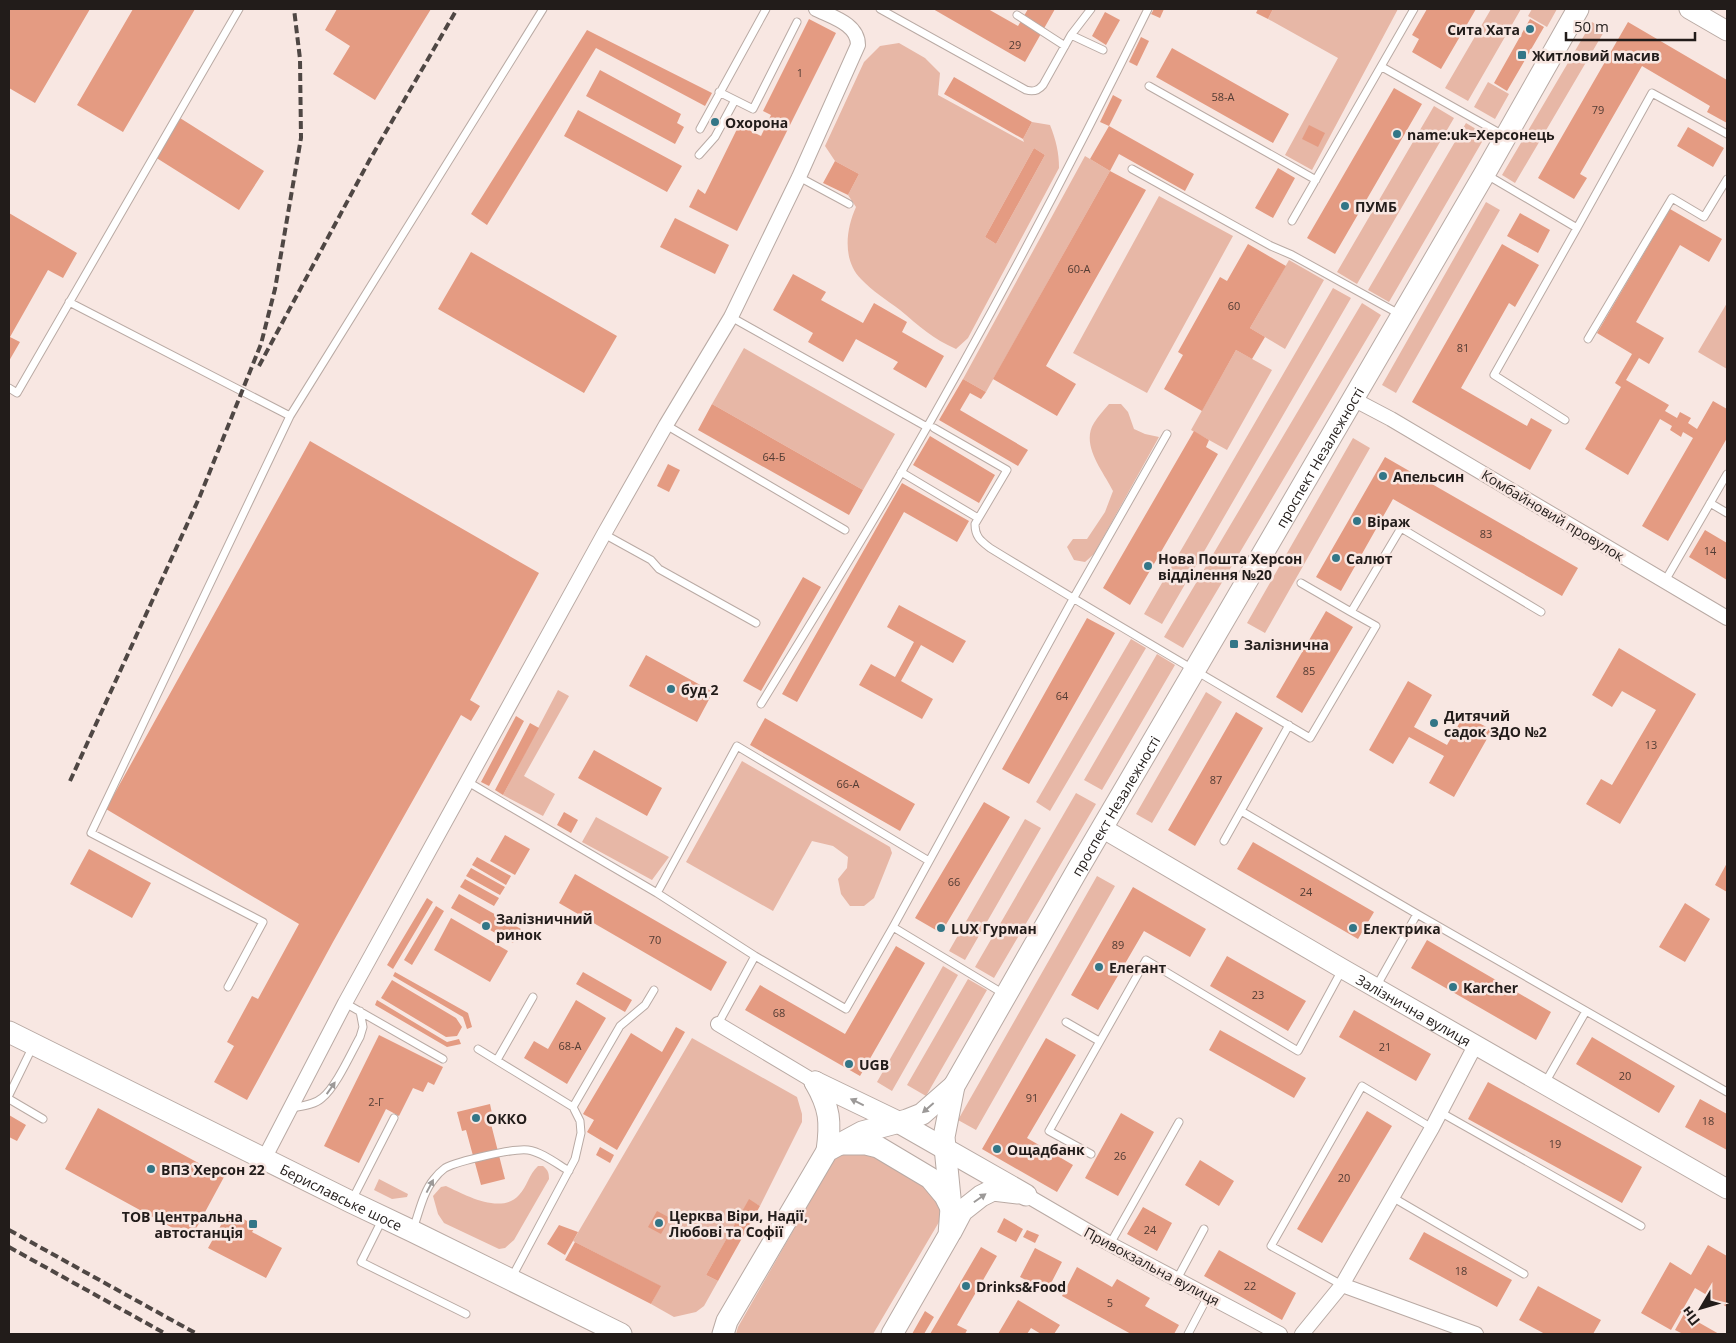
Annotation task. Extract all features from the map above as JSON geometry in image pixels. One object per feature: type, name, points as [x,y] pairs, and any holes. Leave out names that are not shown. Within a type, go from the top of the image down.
[{"type":"main road","name":"проспект Незалежності","points":[[949,1234],[951,1203],[945,1148],[945,1128],[954,1086],[1102,828],[1485,173],[1578,9]]},
{"type":"main road","name":"Бериславське шосе","points":[[9,1032],[33,1046],[621,1334]]},
{"type":"main road","points":[[815,1082],[898,1122],[1026,1195]]},
{"type":"main road","points":[[709,1334],[726,1330],[833,1147],[825,1102],[815,1082]]},
{"type":"main road","name":"проспект Незалежності","points":[[833,1147],[862,1132],[922,1114],[954,1086]]},
{"type":"main road","points":[[833,1147],[866,1144],[878,1147],[930,1178],[951,1203]]},
{"type":"main road","points":[[892,1334],[962,1211],[981,1196],[993,1190],[1026,1195]]},
{"type":"street","points":[[264,1159],[345,1003],[604,534],[666,425],[731,317],[799,177],[858,45],[858,38],[850,27],[816,9]]},
{"type":"street","points":[[1689,9],[1727,31]]},
{"type":"street","name":"Комбайновий провулок","points":[[1353,399],[1391,419],[1727,618]]},
{"type":"street","name":"Залізнична вулиця","points":[[1102,828],[1343,969],[1727,1189]]},
{"type":"street","points":[[718,1024],[815,1082]]},
{"type":"street","points":[[1302,1334],[1342,1286],[1432,1128],[1476,1044]]},
{"type":"street","name":"Привокзальна вулиця","points":[[1026,1195],[1110,1244],[1280,1334]]},
{"type":"street","points":[[1342,1286],[1476,1334]]},
{"type":"lane","points":[[9,388],[17,393],[239,9]]},
{"type":"lane","points":[[228,986],[263,922],[91,833],[290,416],[543,9]]},
{"type":"lane","points":[[700,129],[766,9]]},
{"type":"lane","points":[[880,9],[1032,92],[1043,85],[1071,35],[1091,9]]},
{"type":"lane","points":[[761,704],[930,427],[1088,130],[1148,9]]},
{"type":"lane","points":[[1292,221],[1414,9]]},
{"type":"lane","points":[[1017,15],[1065,46]]},
{"type":"lane","points":[[719,92],[753,109],[796,22]]},
{"type":"lane","points":[[1071,35],[1103,50]]},
{"type":"lane","points":[[1382,67],[1505,136]]},
{"type":"lane","points":[[1150,86],[1316,180]]},
{"type":"lane","points":[[1565,420],[1494,375],[1652,93],[1727,134]]},
{"type":"lane","points":[[699,155],[715,137],[735,100]]},
{"type":"lane","points":[[1132,170],[1271,246],[1292,254],[1401,315]]},
{"type":"lane","points":[[1485,173],[1578,228]]},
{"type":"lane","points":[[799,177],[849,204]]},
{"type":"lane","points":[[1588,339],[1672,198],[1704,217],[1727,179]]},
{"type":"lane","points":[[69,302],[290,416]]},
{"type":"lane","points":[[731,317],[1007,470],[975,524],[975,531],[980,540],[1073,599],[1310,738],[1376,626],[1301,583]]},
{"type":"lane","points":[[666,425],[845,530]]},
{"type":"lane","points":[[468,782],[657,893],[755,956],[846,1008],[893,927],[1073,599],[1167,434]]},
{"type":"lane","points":[[902,472],[978,518]]},
{"type":"lane","points":[[1664,581],[1727,474]]},
{"type":"lane","points":[[1710,503],[1727,513]]},
{"type":"lane","points":[[1351,612],[1401,528],[1542,612]]},
{"type":"lane","points":[[604,534],[651,560],[659,569],[756,623]]},
{"type":"lane","points":[[1224,841],[1289,726]]},
{"type":"lane","points":[[657,893],[737,746],[929,861]]},
{"type":"lane","points":[[1241,811],[1416,914],[1727,1092]]},
{"type":"lane","points":[[1376,988],[1416,914]]},
{"type":"lane","points":[[893,927],[1006,995]]},
{"type":"lane","points":[[718,1024],[755,956]]},
{"type":"lane","points":[[1091,1154],[1049,1131],[1146,960],[1298,1051],[1343,969]]},
{"type":"lane","points":[[574,1107],[620,1026],[645,1005],[654,990]]},
{"type":"lane","points":[[497,1060],[533,997]]},
{"type":"lane","points":[[345,1003],[443,1059]]},
{"type":"lane","points":[[289,1109],[311,1104],[321,1099],[330,1090],[360,1037],[363,1028],[360,1011]]},
{"type":"lane","points":[[1544,1083],[1586,1011]]},
{"type":"lane","points":[[1066,1022],[1099,1041]]},
{"type":"lane","points":[[9,1095],[33,1046]]},
{"type":"lane","points":[[478,1048],[574,1107],[580,1121],[581,1133],[575,1159],[511,1279]]},
{"type":"lane","points":[[1342,1286],[1271,1246],[1362,1086],[1432,1128]]},
{"type":"lane","points":[[9,1099],[43,1119]]},
{"type":"lane","points":[[1440,1112],[1641,1226]]},
{"type":"lane","points":[[351,1202],[394,1118]]},
{"type":"lane","points":[[1110,1244],[1179,1122]]},
{"type":"lane","points":[[412,1231],[428,1187],[444,1169],[454,1164],[512,1150],[527,1150],[535,1152],[569,1171]]},
{"type":"lane","points":[[1392,1198],[1524,1274]]},
{"type":"lane","points":[[384,1218],[361,1262],[466,1314]]},
{"type":"lane","points":[[1177,1279],[1204,1229]]},
{"type":"lane","points":[[1188,1334],[1208,1296]]},
{"type":"shaded area","points":[[1273,9],[1398,9],[1312,170],[1285,155],[1338,58],[1268,19]]},
{"type":"shaded area","points":[[1491,9],[1521,9],[1468,101],[1445,88]]},
{"type":"shaded area","points":[[1532,9],[1557,9],[1547,27],[1528,16]]},
{"type":"shaded area","points":[[1592,22],[1605,30],[1515,183],[1502,175]]},
{"type":"shaded area","points":[[899,43],[925,58],[940,73],[938,95],[1024,142],[1023,139],[1032,122],[1050,125],[1055,141],[1059,168],[968,338],[956,349],[926,332],[870,288],[855,271],[848,254],[848,234],[856,207],[848,195],[859,174],[835,161],[825,146],[864,62],[880,46]],"holes":[[[1034,148],[1045,155],[996,244],[985,237]]]},
{"type":"shaded area","points":[[1488,82],[1509,94],[1495,119],[1474,107]]},
{"type":"shaded area","points":[[1434,106],[1454,118],[1357,284],[1337,272]]},
{"type":"shaded area","points":[[1466,123],[1486,135],[1389,302],[1368,290]]},
{"type":"shaded area","points":[[1085,156],[1110,171],[986,392],[963,379]]},
{"type":"shaded area","points":[[1159,196],[1233,236],[1147,393],[1073,353]]},
{"type":"shaded area","points":[[1486,202],[1500,210],[1396,393],[1382,385]]},
{"type":"shaded area","points":[[1289,260],[1324,280],[1285,349],[1250,328]]},
{"type":"shaded area","points":[[1333,288],[1351,298],[1162,624],[1144,614]]},
{"type":"shaded area","points":[[1362,303],[1381,315],[1183,648],[1164,637]]},
{"type":"shaded area","points":[[1727,303],[1727,369],[1698,352]]},
{"type":"shaded area","points":[[744,348],[895,434],[863,490],[712,404]]},
{"type":"shaded area","points":[[1236,350],[1272,370],[1227,450],[1191,430]]},
{"type":"shaded area","points":[[1109,404],[1121,404],[1128,412],[1134,429],[1159,437],[1094,554],[1085,562],[1074,560],[1067,547],[1073,539],[1087,539],[1105,512],[1113,491],[1095,458],[1090,440],[1090,431],[1094,423]]},
{"type":"shaded area","points":[[1353,438],[1370,448],[1265,633],[1247,623]]},
{"type":"shaded area","points":[[1131,639],[1146,648],[1050,811],[1036,802]]},
{"type":"shaded area","points":[[1157,654],[1175,665],[1102,790],[1084,780]]},
{"type":"shaded area","points":[[558,690],[569,696],[524,776],[555,794],[543,816],[503,795]]},
{"type":"shaded area","points":[[1206,692],[1222,702],[1152,823],[1136,814]]},
{"type":"shaded area","points":[[742,761],[890,847],[892,853],[874,898],[864,906],[850,906],[841,894],[838,879],[847,868],[848,857],[833,846],[812,841],[773,911],[686,862]]},
{"type":"shaded area","points":[[1076,793],[1096,804],[994,978],[975,967]]},
{"type":"shaded area","points":[[596,817],[669,857],[652,880],[582,842]]},
{"type":"shaded area","points":[[1025,819],[1041,828],[965,960],[949,951]]},
{"type":"shaded area","points":[[1097,876],[1115,886],[976,1130],[958,1120]]},
{"type":"shaded area","points":[[943,966],[958,975],[892,1091],[877,1082]]},
{"type":"shaded area","points":[[968,979],[987,990],[926,1096],[907,1085]]},
{"type":"shaded area","points":[[692,1038],[797,1097],[802,1114],[802,1122],[760,1206],[749,1200],[706,1275],[718,1281],[704,1306],[696,1312],[674,1317],[651,1304],[660,1286],[573,1241]]},
{"type":"shaded area","points":[[870,1153],[909,1174],[927,1187],[939,1203],[941,1210],[939,1222],[873,1334],[736,1334],[738,1327],[833,1161],[841,1154]]},
{"type":"shaded area","points":[[538,1166],[543,1166],[546,1169],[549,1179],[514,1240],[505,1248],[499,1249],[444,1223],[438,1214],[433,1196],[441,1187],[446,1186],[483,1201],[503,1203],[511,1201],[519,1195]]},
{"type":"shaded area","points":[[379,1179],[408,1194],[407,1197],[392,1199],[374,1190]]},
{"type":"building","points":[[9,9],[90,9],[35,103],[9,88]]},
{"type":"building","points":[[133,9],[195,9],[123,132],[77,105]]},
{"type":"building","points":[[337,9],[431,9],[375,100],[333,74],[350,46],[325,30]]},
{"type":"building","points":[[933,9],[988,9],[1018,26],[1028,9],[1055,9],[1025,62]]},
{"type":"building","points":[[1154,9],[1164,9],[1160,18],[1151,14]]},
{"type":"building","points":[[1258,9],[1273,9],[1268,19],[1256,13]]},
{"type":"building","points":[[1427,9],[1476,9],[1441,69],[1412,52],[1419,39],[1412,35]]},
{"type":"building","points":[[1105,12],[1120,20],[1106,45],[1092,36]]},
{"type":"building","points":[[809,19],[836,33],[737,231],[689,207],[698,189],[705,194],[739,125],[761,136],[771,115],[763,111]]},
{"type":"building","points":[[1530,19],[1544,27],[1507,91],[1494,83]]},
{"type":"building","points":[[1628,22],[1727,80],[1727,123],[1707,112],[1710,106],[1642,66],[1580,174],[1587,178],[1574,199],[1538,178]]},
{"type":"building","points":[[587,30],[712,93],[705,106],[596,48],[487,225],[471,214]]},
{"type":"building","points":[[1141,37],[1149,41],[1137,66],[1129,62]]},
{"type":"building","points":[[1172,48],[1289,114],[1273,143],[1156,77]]},
{"type":"building","points":[[600,70],[681,114],[677,123],[684,127],[675,144],[586,96]]},
{"type":"building","points":[[954,77],[1032,122],[1023,139],[944,94]]},
{"type":"building","points":[[1394,88],[1422,104],[1335,254],[1307,238]]},
{"type":"building","points":[[1113,95],[1122,100],[1109,126],[1100,122]]},
{"type":"building","points":[[578,110],[682,166],[667,192],[564,136]]},
{"type":"building","points":[[180,118],[264,171],[239,210],[155,157]]},
{"type":"building","points":[[1309,125],[1325,133],[1318,147],[1302,139]]},
{"type":"building","points":[[1109,126],[1194,174],[1185,191],[1119,154],[1110,171],[1090,159]]},
{"type":"building","points":[[1688,127],[1724,148],[1713,167],[1677,146]]},
{"type":"building","points":[[1034,148],[1045,155],[996,244],[985,237]]},
{"type":"building","points":[[835,161],[859,174],[848,195],[823,183]]},
{"type":"building","points":[[1278,168],[1295,178],[1273,218],[1255,208]]},
{"type":"building","points":[[1110,171],[1146,190],[1046,366],[1076,384],[1057,416],[993,379]]},
{"type":"building","points":[[1670,209],[1722,239],[1709,262],[1680,245],[1636,322],[1664,338],[1649,364],[1639,358],[1626,380],[1669,405],[1665,411],[1677,418],[1680,412],[1691,418],[1688,423],[1697,429],[1713,401],[1727,409],[1727,438],[1668,541],[1642,526],[1693,438],[1683,432],[1681,437],[1670,430],[1672,426],[1660,419],[1628,475],[1585,449],[1621,387],[1615,383],[1632,354],[1597,333]]},
{"type":"building","points":[[9,213],[77,253],[63,278],[48,270],[10,337],[20,342],[9,361]]},
{"type":"building","points":[[1520,213],[1550,230],[1538,253],[1507,236]]},
{"type":"building","points":[[675,218],[729,245],[715,274],[660,247]]},
{"type":"building","points":[[1248,244],[1286,266],[1250,328],[1265,337],[1252,359],[1236,350],[1202,411],[1164,389],[1183,355],[1178,352],[1220,277],[1227,281]]},
{"type":"building","points":[[1502,244],[1539,265],[1515,307],[1509,303],[1461,388],[1527,426],[1531,418],[1552,430],[1530,470],[1412,402]]},
{"type":"building","points":[[471,252],[617,336],[584,393],[438,309]]},
{"type":"building","points":[[793,274],[826,292],[821,300],[863,323],[874,303],[907,322],[902,332],[944,356],[926,388],[893,369],[898,362],[856,339],[843,362],[808,342],[813,333],[773,310]]},
{"type":"building","points":[[963,379],[986,392],[981,399],[970,393],[960,410],[1028,450],[1018,466],[939,420]]},
{"type":"building","points":[[712,404],[863,490],[849,515],[698,430]]},
{"type":"building","points":[[1194,431],[1209,440],[1206,447],[1218,454],[1130,605],[1103,588]]},
{"type":"building","points":[[930,436],[995,475],[979,503],[913,465]]},
{"type":"building","points":[[310,441],[539,573],[470,700],[480,706],[471,721],[461,715],[333,942],[247,1100],[214,1082],[234,1046],[227,1042],[252,996],[258,999],[299,924],[106,809]]},
{"type":"building","points":[[1385,457],[1578,568],[1562,596],[1393,499],[1341,591],[1316,577]]},
{"type":"building","points":[[668,464],[680,470],[669,492],[657,486]]},
{"type":"building","points":[[902,483],[969,521],[957,542],[904,512],[797,702],[782,694]]},
{"type":"building","points":[[1705,530],[1727,543],[1727,580],[1689,557]]},
{"type":"building","points":[[803,577],[821,587],[761,691],[743,681]]},
{"type":"building","points":[[899,605],[966,641],[953,663],[921,645],[901,681],[933,699],[922,719],[859,685],[871,664],[895,677],[914,642],[887,627]]},
{"type":"building","points":[[1326,611],[1353,627],[1302,713],[1276,697]]},
{"type":"building","points":[[1087,618],[1115,633],[1029,784],[1002,769]]},
{"type":"building","points":[[1619,648],[1696,694],[1620,824],[1586,804],[1601,779],[1612,785],[1656,710],[1622,691],[1612,707],[1592,695]]},
{"type":"building","name":"буд 2","points":[[646,655],[713,692],[697,722],[629,686]]},
{"type":"building","points":[[1408,681],[1432,695],[1414,727],[1447,745],[1464,715],[1492,730],[1454,797],[1429,783],[1444,756],[1409,737],[1393,764],[1369,750]]},
{"type":"building","points":[[1236,712],[1263,728],[1195,846],[1168,830]]},
{"type":"building","points":[[516,716],[524,721],[489,786],[481,782]]},
{"type":"building","points":[[765,718],[915,804],[900,831],[750,745]]},
{"type":"building","points":[[530,723],[539,728],[503,795],[495,790]]},
{"type":"building","points":[[594,750],[662,788],[647,816],[578,778]]},
{"type":"building","points":[[984,802],[1010,817],[941,933],[915,918]]},
{"type":"building","points":[[564,812],[578,820],[571,833],[557,825]]},
{"type":"building","points":[[505,835],[530,849],[515,875],[490,861]]},
{"type":"building","points":[[1253,842],[1374,912],[1358,939],[1237,869]]},
{"type":"building","points":[[89,849],[151,883],[132,918],[70,884]]},
{"type":"building","points":[[477,857],[511,876],[506,885],[472,865]]},
{"type":"building","points":[[1727,863],[1727,892],[1715,885]]},
{"type":"building","points":[[471,868],[505,887],[500,895],[466,876]]},
{"type":"building","points":[[575,874],[727,962],[711,991],[559,903]]},
{"type":"building","points":[[465,879],[499,898],[494,906],[460,887]]},
{"type":"building","points":[[1133,887],[1206,929],[1190,957],[1144,931],[1098,1010],[1071,995]]},
{"type":"building","points":[[459,894],[521,929],[513,943],[451,908]]},
{"type":"building","points":[[427,898],[433,902],[393,969],[387,965]]},
{"type":"building","points":[[1685,903],[1710,919],[1685,962],[1659,947]]},
{"type":"building","points":[[436,906],[444,911],[412,965],[404,960]]},
{"type":"building","points":[[451,918],[508,951],[490,982],[434,950]]},
{"type":"building","points":[[1427,940],[1551,1012],[1536,1040],[1411,968]]},
{"type":"building","points":[[896,946],[925,963],[860,1076],[745,1010],[760,985],[845,1034]]},
{"type":"building","points":[[1227,956],[1306,1001],[1288,1031],[1210,986]]},
{"type":"building","points":[[395,972],[468,1013],[472,1027],[467,1029],[463,1017],[393,976]]},
{"type":"building","points":[[583,972],[632,1000],[625,1012],[576,984]]},
{"type":"building","points":[[392,980],[456,1018],[462,1027],[457,1036],[446,1037],[381,998]]},
{"type":"building","points":[[377,1000],[447,1042],[459,1039],[461,1044],[447,1047],[375,1005]]},
{"type":"building","points":[[576,1000],[606,1018],[567,1084],[524,1058],[534,1041],[548,1049]]},
{"type":"building","points":[[1354,1010],[1431,1054],[1416,1081],[1339,1037]]},
{"type":"building","points":[[676,1027],[685,1032],[617,1150],[587,1132],[594,1120],[583,1114],[631,1033],[662,1052]]},
{"type":"building","points":[[1220,1030],[1306,1078],[1294,1098],[1209,1050]]},
{"type":"building","points":[[379,1035],[443,1067],[434,1085],[428,1082],[423,1092],[413,1088],[399,1116],[386,1109],[359,1163],[324,1146]]},
{"type":"building","points":[[1592,1037],[1675,1086],[1659,1113],[1576,1064]]},
{"type":"building","points":[[1046,1038],[1076,1055],[1027,1138],[1073,1165],[1057,1192],[982,1149]]},
{"type":"building","points":[[1488,1082],[1642,1167],[1622,1203],[1468,1119]]},
{"type":"building","points":[[1700,1099],[1727,1114],[1727,1150],[1685,1127]]},
{"type":"building","points":[[490,1104],[494,1123],[491,1124],[505,1179],[481,1185],[466,1130],[462,1131],[457,1112]]},
{"type":"building","points":[[98,1108],[224,1177],[191,1238],[65,1169]]},
{"type":"building","points":[[1367,1111],[1392,1126],[1322,1243],[1297,1229]]},
{"type":"building","points":[[1121,1113],[1154,1132],[1118,1196],[1085,1178]]},
{"type":"building","points":[[9,1115],[26,1125],[17,1141],[9,1137]]},
{"type":"building","points":[[600,1147],[614,1155],[610,1163],[596,1155]]},
{"type":"building","points":[[1200,1160],[1234,1181],[1219,1206],[1185,1185]]},
{"type":"building","points":[[749,1199],[760,1206],[718,1281],[706,1275]]},
{"type":"building","points":[[1143,1207],[1172,1223],[1157,1251],[1127,1234]]},
{"type":"building","points":[[229,1211],[256,1226],[252,1232],[282,1248],[266,1278],[208,1248]]},
{"type":"building","name":"Церква Віри, Надії, Любові та Софії","points":[[657,1211],[670,1218],[661,1234],[648,1227]]},
{"type":"building","points":[[1004,1218],[1023,1229],[1016,1242],[997,1232]]},
{"type":"building","points":[[559,1225],[578,1232],[565,1255],[547,1244]]},
{"type":"building","points":[[1027,1230],[1039,1235],[1035,1243],[1023,1237]]},
{"type":"building","points":[[1424,1232],[1512,1280],[1497,1307],[1409,1259]]},
{"type":"building","points":[[575,1242],[661,1286],[651,1304],[565,1260]]},
{"type":"building","points":[[1708,1245],[1727,1256],[1727,1307],[1695,1288],[1671,1330],[1641,1313],[1670,1262],[1691,1275]]},
{"type":"building","points":[[981,1247],[997,1256],[957,1325],[967,1330],[965,1334],[930,1334]]},
{"type":"building","points":[[1035,1248],[1062,1262],[1047,1291],[1020,1277]]},
{"type":"building","points":[[1219,1250],[1296,1293],[1282,1320],[1204,1276]]},
{"type":"building","points":[[1077,1267],[1112,1287],[1117,1279],[1150,1298],[1145,1306],[1179,1325],[1174,1334],[1131,1334],[1062,1296]]},
{"type":"building","points":[[1538,1286],[1601,1320],[1593,1334],[1545,1334],[1519,1320]]},
{"type":"building","points":[[1018,1300],[1060,1325],[1054,1334],[1041,1334],[1031,1328],[1027,1334],[998,1334]]},
{"type":"building","points":[[925,1311],[934,1317],[924,1334],[912,1334]]},
{"type":"building","points":[[1684,1314],[1719,1334],[1683,1334],[1675,1330]]},
{"type":"railway","points":[[70,781],[200,496],[261,344],[275,289],[301,138],[300,59],[294,9]]},
{"type":"railway","points":[[259,366],[369,161],[457,9]]},
{"type":"railway","points":[[9,1230],[197,1334]]},
{"type":"railway","points":[[9,1247],[166,1334]]},
{"type":"place","name":"Сита Хата","points":[[1530,29]]},
{"type":"place","name":"Житловий масив","points":[[1522,55]]},
{"type":"place","name":"Охорона","points":[[715,122]]},
{"type":"place","name":"name:uk=Херсонець","points":[[1397,134]]},
{"type":"place","name":"ПУМБ","points":[[1345,206]]},
{"type":"place","name":"Апельсин","points":[[1383,476]]},
{"type":"place","name":"Віраж","points":[[1357,521]]},
{"type":"place","name":"Салют","points":[[1336,558]]},
{"type":"place","name":"Нова Пошта Херсон відділення №20","points":[[1148,566]]},
{"type":"place","name":"Залізнична","points":[[1234,644]]},
{"type":"place","name":"буд 2","points":[[671,689]]},
{"type":"place","name":"Дитячий садок ЗДО №2","points":[[1434,723]]},
{"type":"place","name":"Залізничний ринок","points":[[486,926]]},
{"type":"place","name":"LUX Гурман","points":[[941,928]]},
{"type":"place","name":"Електрика","points":[[1353,928]]},
{"type":"place","name":"Елегант","points":[[1099,967]]},
{"type":"place","name":"Karcher","points":[[1453,987]]},
{"type":"place","name":"UGB","points":[[849,1064]]},
{"type":"place","name":"ОККО","points":[[476,1118]]},
{"type":"place","name":"Ощадбанк","points":[[997,1149]]},
{"type":"place","name":"ВПЗ Херсон 22","points":[[151,1169]]},
{"type":"place","name":"Церква Віри, Надії, Любові та Софії","points":[[659,1223]]},
{"type":"place","name":"ТОВ Центральна автостанція","points":[[253,1224]]},
{"type":"place","name":"Drinks&Food","points":[[966,1286]]}]
